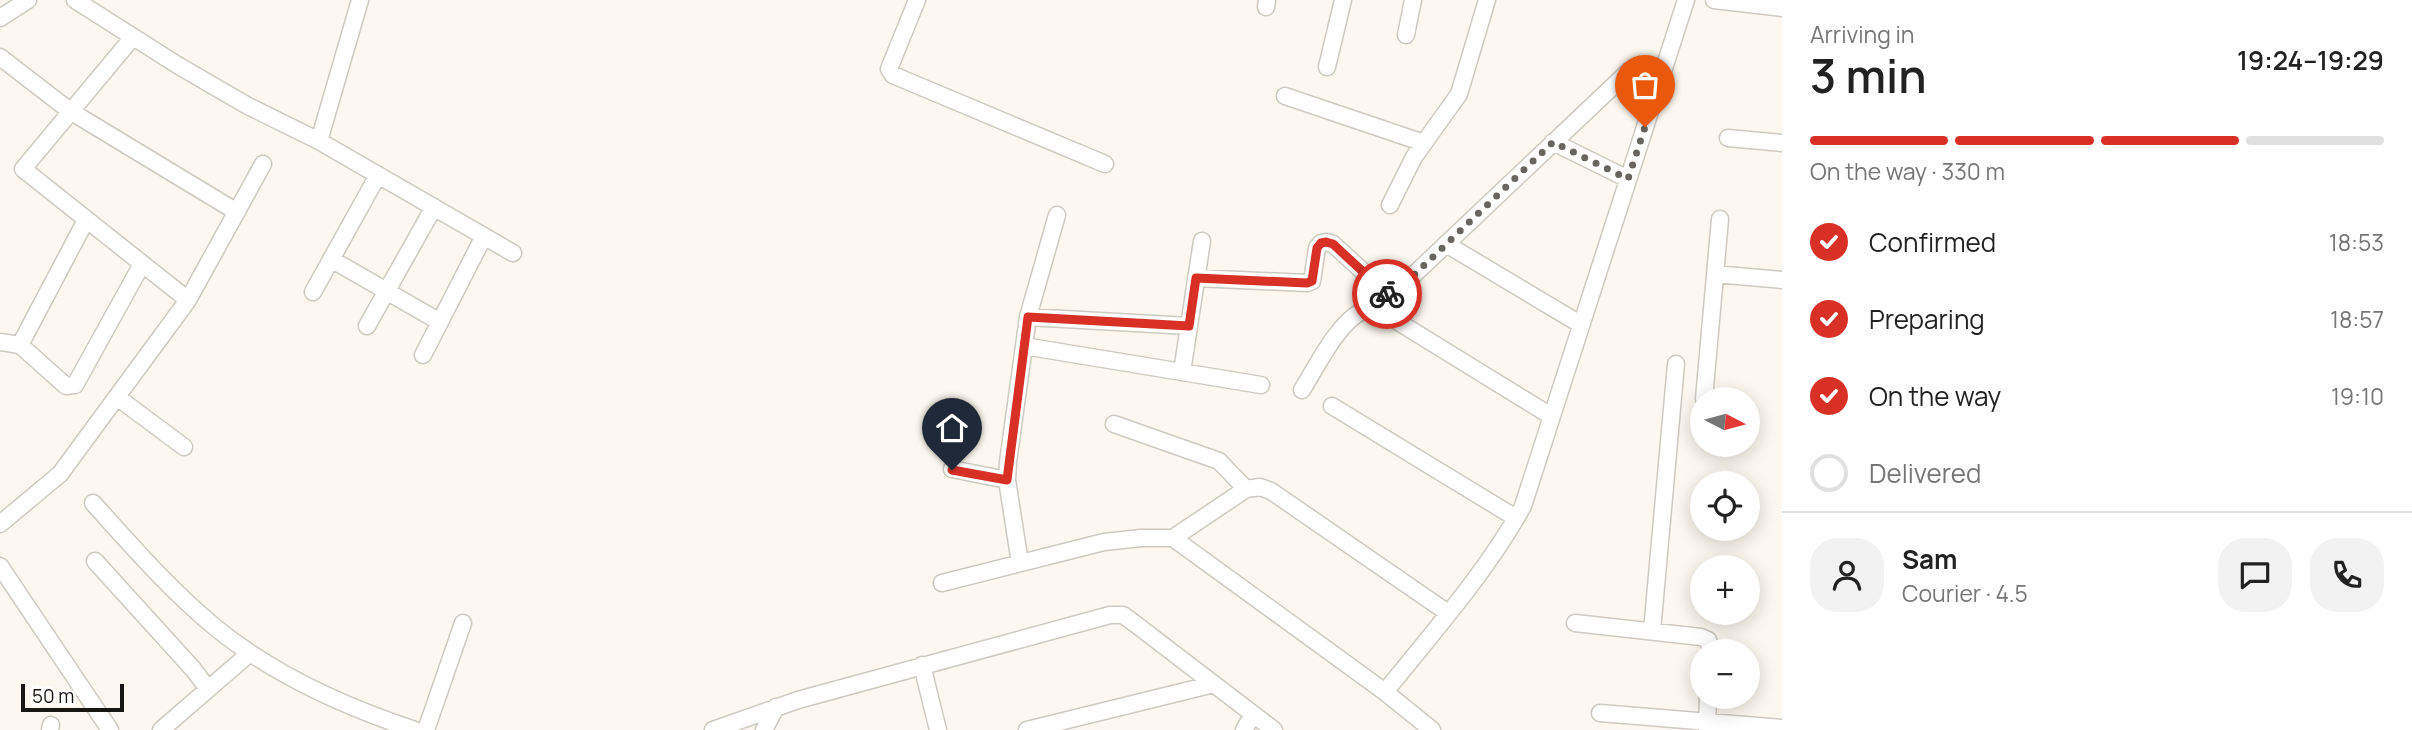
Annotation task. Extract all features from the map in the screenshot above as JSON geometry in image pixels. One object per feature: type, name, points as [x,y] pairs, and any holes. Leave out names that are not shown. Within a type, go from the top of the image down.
[{"type":"street","points":[[0,18],[28,0]]},
{"type":"street","points":[[75,0],[248,106],[319,141],[513,253]]},
{"type":"street","points":[[319,141],[360,0]]},
{"type":"street","points":[[917,0],[889,69],[893,75],[1105,164]]},
{"type":"street","points":[[1327,67],[1343,0]]},
{"type":"street","points":[[1406,35],[1413,0]]},
{"type":"street","points":[[1390,205],[1414,157],[1459,94],[1487,0]]},
{"type":"street","points":[[1385,692],[1501,543],[1523,506],[1686,0]]},
{"type":"street","points":[[1714,0],[1782,8]]},
{"type":"street","points":[[134,37],[23,169],[188,300]]},
{"type":"street","points":[[0,57],[70,111],[237,212]]},
{"type":"street","points":[[1550,416],[1383,312],[1387,302],[1446,244],[1629,71],[1639,69],[1662,74]]},
{"type":"street","points":[[1285,96],[1424,143]]},
{"type":"street","points":[[1728,138],[1782,143]]},
{"type":"street","points":[[1553,142],[1628,179]]},
{"type":"street","points":[[0,524],[61,474],[188,300],[262,164]]},
{"type":"street","points":[[313,292],[378,175]]},
{"type":"street","points":[[367,326],[434,207]]},
{"type":"street","points":[[1020,563],[1007,480],[1028,317],[1057,215]]},
{"type":"street","points":[[1705,387],[1720,219]]},
{"type":"street","points":[[20,345],[86,220]]},
{"type":"street","points":[[423,355],[484,236]]},
{"type":"street","points":[[1182,372],[1202,241]]},
{"type":"street","points":[[1196,278],[1307,283],[1312,281],[1317,248],[1326,242],[1333,244],[1387,302]]},
{"type":"street","points":[[1446,244],[1580,324]]},
{"type":"street","points":[[331,259],[440,322]]},
{"type":"street","points":[[0,342],[20,345],[66,386],[75,385],[142,264]]},
{"type":"street","points":[[1715,274],[1782,280]]},
{"type":"street","points":[[1302,390],[1336,336],[1354,317],[1387,302]]},
{"type":"street","points":[[1028,317],[1189,326]]},
{"type":"street","points":[[1024,346],[1261,385]]},
{"type":"street","points":[[1652,631],[1675,364]]},
{"type":"street","points":[[117,397],[184,447]]},
{"type":"street","points":[[1332,406],[1516,518]]},
{"type":"street","points":[[1114,424],[1219,461],[1247,489]]},
{"type":"street","points":[[952,470],[1007,480]]},
{"type":"street","points":[[942,583],[1104,542],[1173,538],[1247,489],[1260,487],[1271,491],[1448,613]]},
{"type":"street","points":[[93,503],[152,568],[194,609],[250,653],[319,692],[415,730]]},
{"type":"street","points":[[1173,538],[1385,692],[1432,730]]},
{"type":"street","points":[[95,561],[208,689]]},
{"type":"street","points":[[0,566],[110,730]]},
{"type":"street","points":[[713,730],[776,707],[1110,615],[1123,615],[1274,730]]},
{"type":"street","points":[[426,730],[463,623]]},
{"type":"street","points":[[1576,623],[1706,639]]},
{"type":"street","points":[[161,730],[250,653]]},
{"type":"street","points":[[922,665],[938,730]]},
{"type":"street","points":[[1027,730],[1214,684]]},
{"type":"street","points":[[764,730],[776,707]]},
{"type":"street","points":[[1707,727],[1708,709]]},
{"type":"street","points":[[1244,730],[1253,713]]},
{"type":"street","points":[[1600,713],[1707,727],[1782,727]]},
{"type":"way so far","points":[[1387,294],[1391,297],[1553,142],[1628,179],[1645,127]]},
{"type":"route","points":[[952,470],[1007,480],[1028,317],[1189,326],[1196,278],[1311,282],[1317,248],[1326,242],[1333,244],[1387,294]]}]
